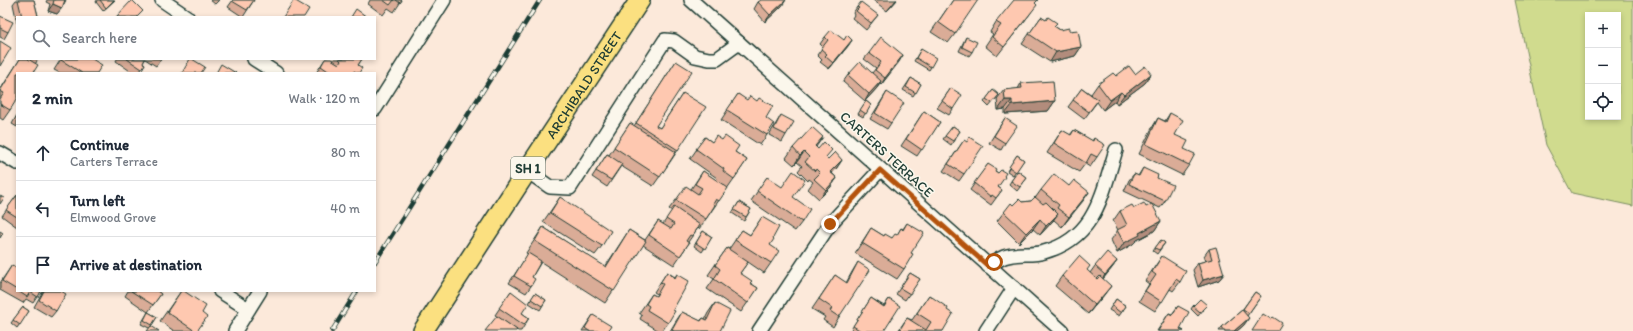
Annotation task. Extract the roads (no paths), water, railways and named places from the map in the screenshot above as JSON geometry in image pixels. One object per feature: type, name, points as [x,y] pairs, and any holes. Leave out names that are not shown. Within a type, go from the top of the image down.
[{"type":"highway","name":"ARCHIBALD STREET","points":[[423,331],[527,170],[640,0]]},
{"type":"street","points":[[162,0],[186,16]]},
{"type":"street","points":[[376,108],[444,0]]},
{"type":"street","name":"CARTERS TERRACE","points":[[691,0],[1062,331]]},
{"type":"street","points":[[527,170],[550,187],[570,188],[665,40],[674,41],[695,56],[709,59],[717,59],[739,43]]},
{"type":"street","points":[[256,60],[274,72]]},
{"type":"street","points":[[988,266],[1004,257],[1044,252],[1064,245],[1072,240],[1090,221],[1097,210],[1116,150]]},
{"type":"street","points":[[0,152],[16,162]]},
{"type":"street","points":[[759,331],[830,224],[880,170]]},
{"type":"street","points":[[986,331],[1014,288]]},
{"type":"street","points":[[222,292],[248,309]]},
{"type":"street","points":[[235,331],[259,292]]},
{"type":"railway","points":[[376,260],[540,0]]},
{"type":"railway","points":[[332,331],[356,292]]}]
